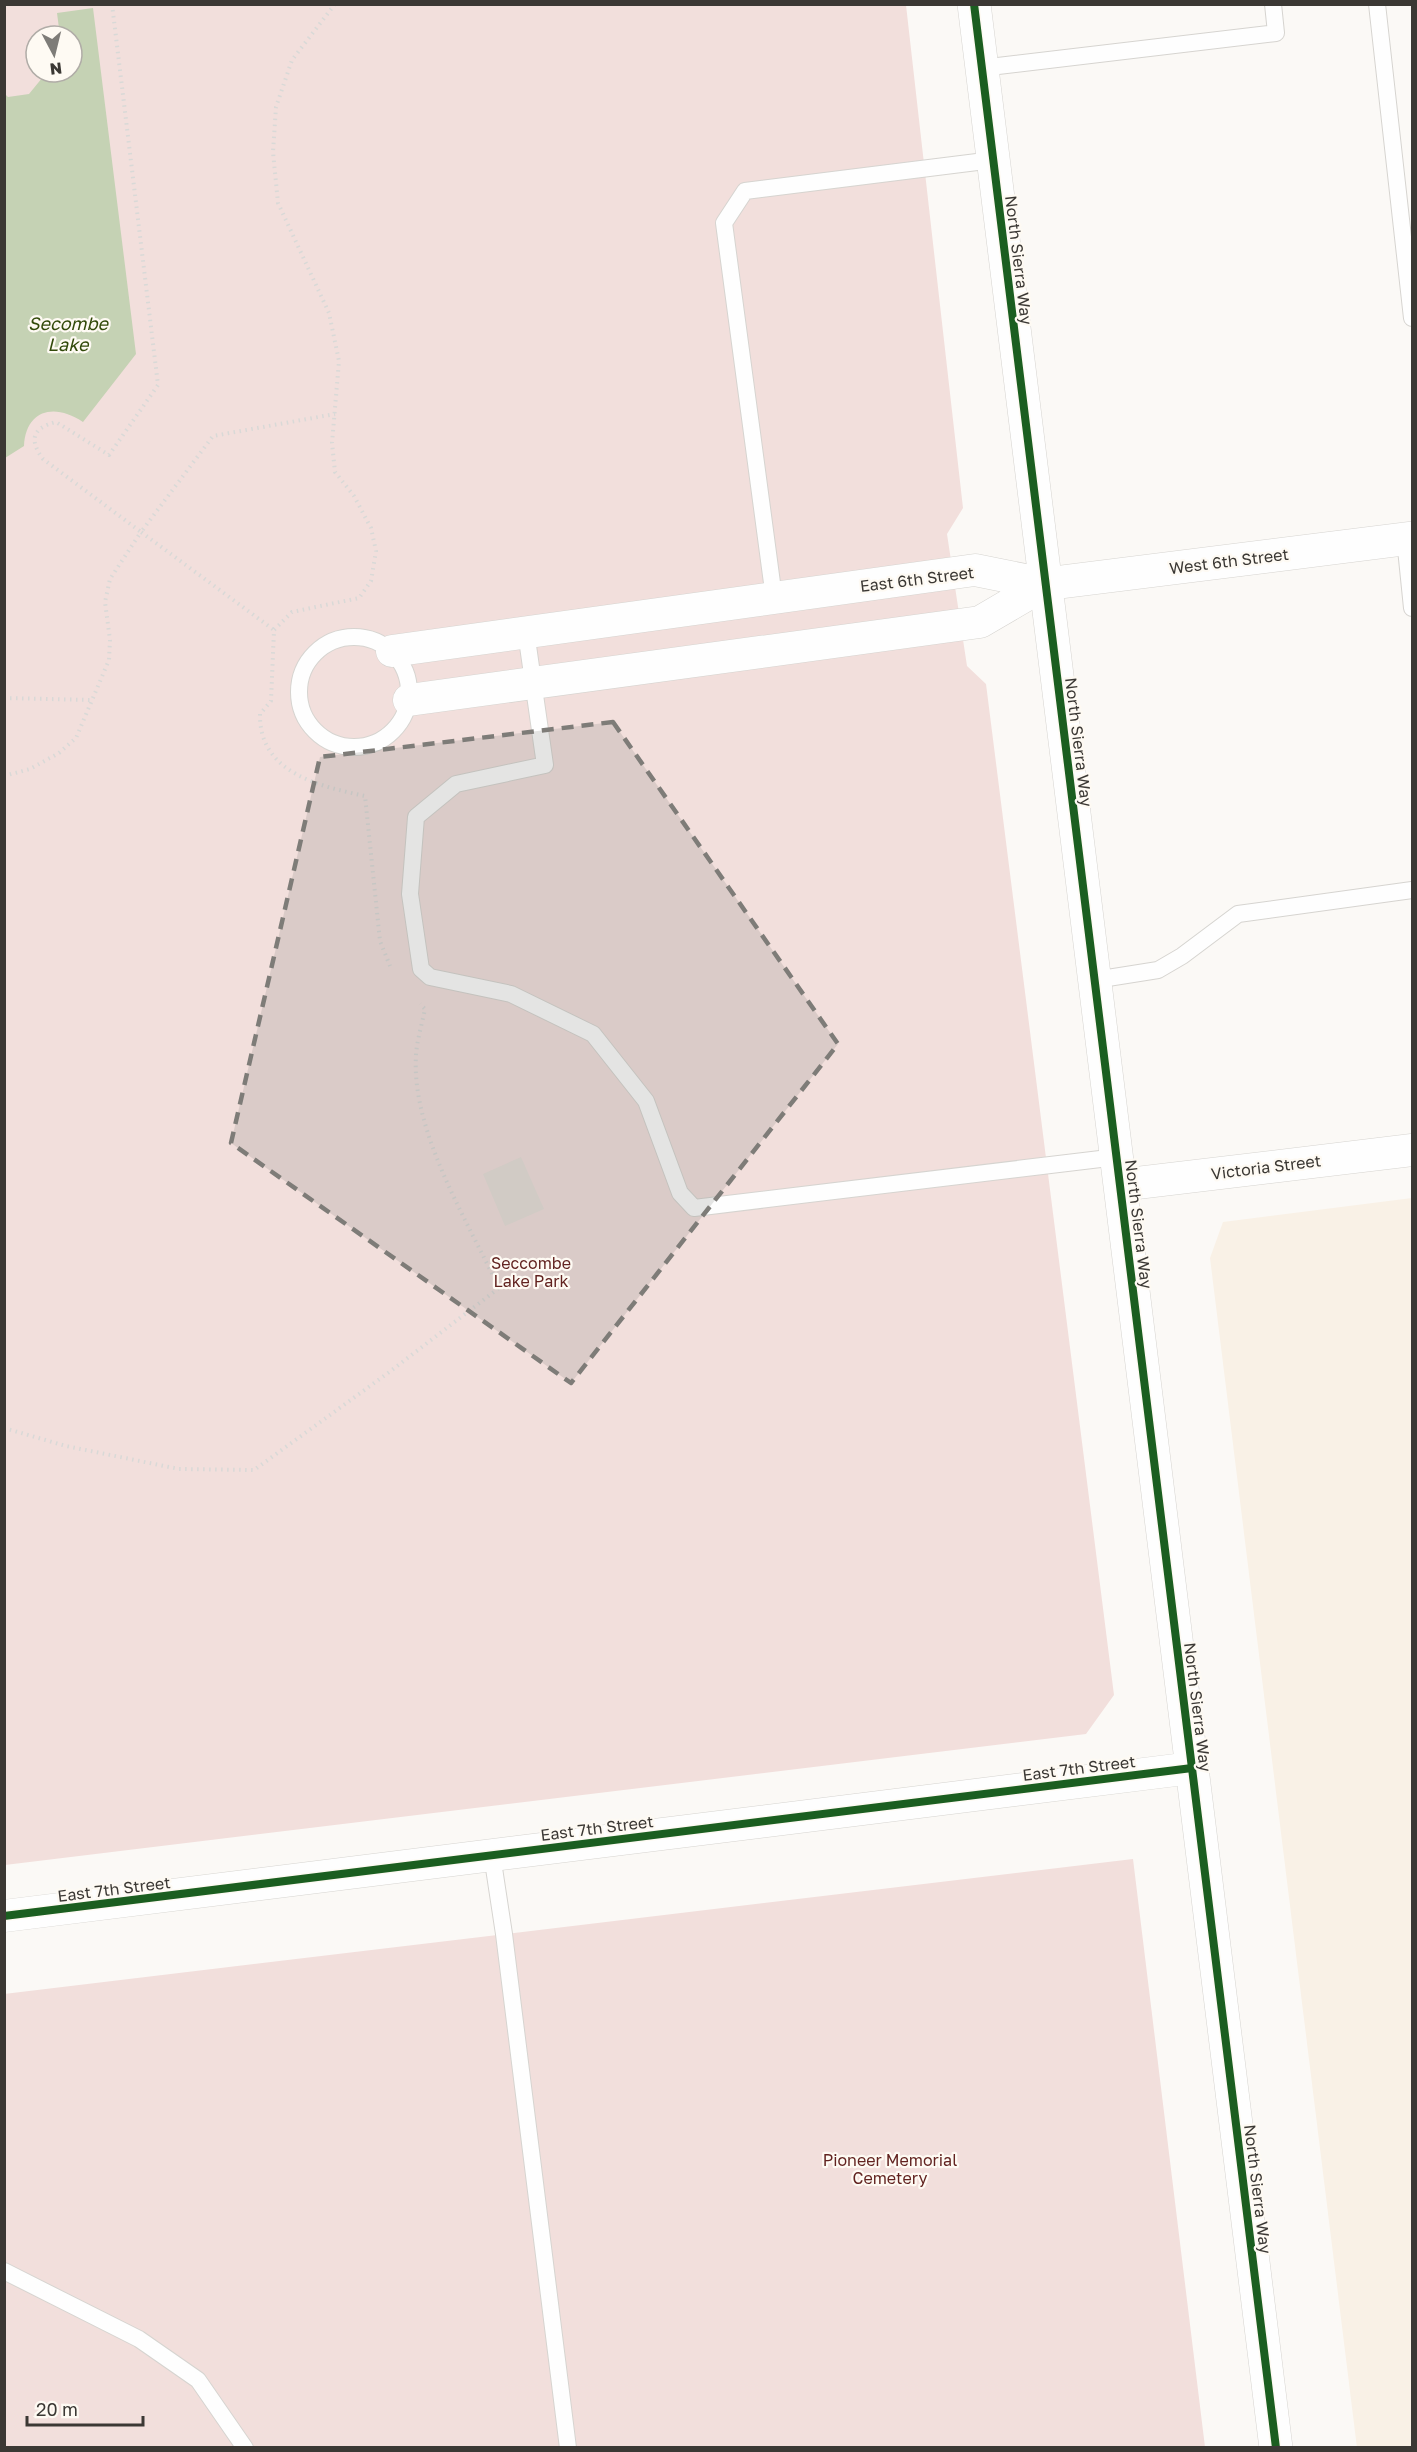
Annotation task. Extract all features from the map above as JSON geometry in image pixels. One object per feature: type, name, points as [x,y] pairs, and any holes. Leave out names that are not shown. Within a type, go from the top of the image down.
[{"type":"street","name":"North Sierra Way","points":[[974,4],[1276,2448]]},
{"type":"street","name":"West 6th Street","points":[[1045,584],[1409,539]]},
{"type":"street","name":"East 6th Street","points":[[392,651],[975,570],[1045,584]]},
{"type":"street","points":[[409,700],[980,622],[1045,584]]},
{"type":"street","name":"Victoria Street","points":[[1118,1171],[1413,1150]]},
{"type":"street","name":"East 7th Street","points":[[4,1916],[1192,1768]]},
{"type":"lane","points":[[981,68],[1276,33],[1273,4]]},
{"type":"lane","points":[[1377,4],[1413,318]]},
{"type":"lane","points":[[774,598],[724,223],[745,191],[993,160]]},
{"type":"lane","points":[[1409,539],[1413,608]]},
{"type":"lane","points":[[526,632],[545,765],[456,783],[416,817],[410,894],[421,969],[430,977],[511,994],[593,1034],[646,1101],[680,1193],[694,1208],[1118,1171]]},
{"type":"lane","points":[[358,637],[376,641],[392,651],[402,665],[409,682],[409,700],[404,717],[392,732],[377,742],[359,747],[341,745],[324,738],[311,726],[302,710],[299,692],[302,675],[310,659],[323,646],[340,638],[358,637]]},
{"type":"lane","points":[[1095,980],[1158,970],[1182,956],[1238,914],[1413,890]]},
{"type":"lane","points":[[492,1855],[568,2448]]},
{"type":"lane","points":[[4,2271],[139,2339],[198,2380],[245,2448]]},
{"type":"path","points":[[112,4],[158,385],[109,455],[56,422],[43,425],[39,429],[34,437],[34,447],[42,459],[274,630]]},
{"type":"path","points":[[335,4],[292,60],[276,107],[273,152],[278,203],[329,313],[339,361],[332,443],[335,472],[354,496],[371,528],[376,550],[371,581],[359,598],[292,612],[274,630],[271,701],[260,714],[260,730],[270,751],[288,771],[324,787],[365,796],[380,941],[393,972]]},
{"type":"path","points":[[4,776],[30,769],[59,753],[76,738],[109,660],[110,640],[105,602],[110,579],[141,532],[213,436],[335,414]]},
{"type":"path","points":[[4,698],[91,700]]},
{"type":"path","points":[[4,1428],[66,1446],[179,1469],[254,1470],[388,1373],[499,1288],[440,1166],[420,1111],[416,1055],[425,1010],[418,1003]]},
{"type":"highlighted area","points":[[613,722],[838,1044],[571,1383],[231,1143],[320,757]]},
{"type":"shaded area","points":[[1412,1198],[1412,2447],[1357,2448],[1210,1258],[1223,1222]]},
{"type":"green space","name":"Seccombe Lake Park","points":[[4,5],[906,5],[963,508],[947,534],[967,666],[986,684],[1114,1695],[1086,1734],[5,1865]]},
{"type":"green space","name":"Pioneer Memorial Cemetery","points":[[1133,1859],[1205,2447],[5,2447],[4,1994]]},
{"type":"water","name":"Secombe Lake","points":[[93,8],[136,354],[83,422],[62,413],[53,411],[44,413],[30,424],[24,446],[5,458],[5,94],[8,97],[29,94],[37,84],[84,84],[84,24],[58,24],[57,13]]},
{"type":"building","points":[[521,1157],[544,1209],[505,1226],[483,1174]]},
{"type":"cycle path","points":[[974,4],[1276,2448]]},
{"type":"cycle path","points":[[4,1916],[1192,1768]]}]
